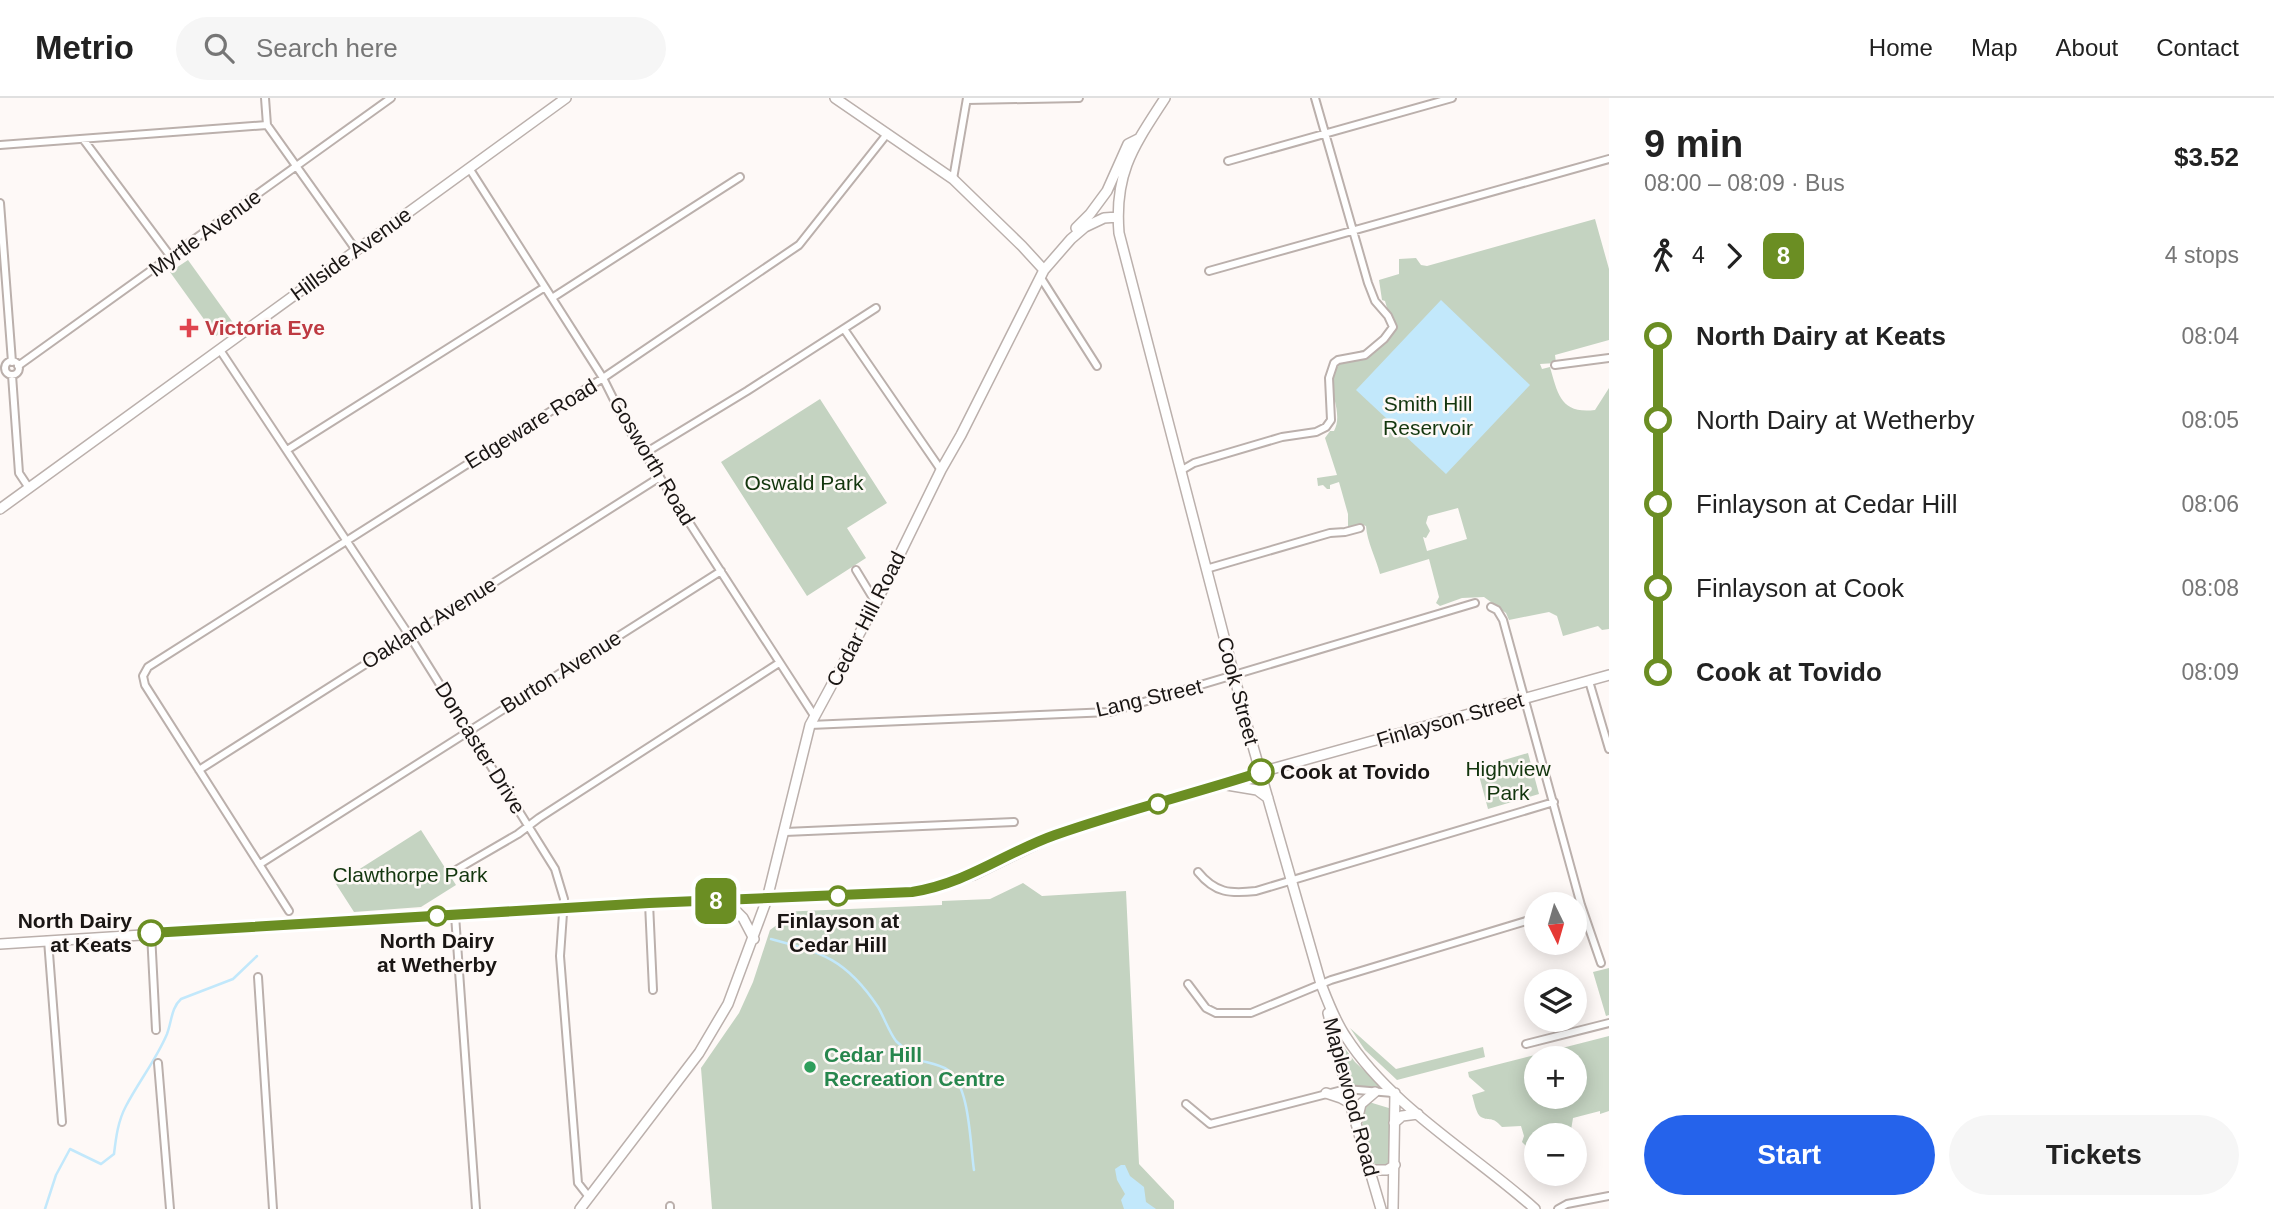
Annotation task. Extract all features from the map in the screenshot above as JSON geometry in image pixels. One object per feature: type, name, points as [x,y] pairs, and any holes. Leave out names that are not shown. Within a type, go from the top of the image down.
[{"type":"street","points":[[265,98],[267,125],[356,250]]},
{"type":"street","name":"Myrtle Avenue","points":[[15,364],[171,257],[391,98]]},
{"type":"street","name":"Hillside Avenue","points":[[0,509],[566,98]]},
{"type":"street","points":[[835,98],[953,179],[1023,246],[1043,274],[1097,366]]},
{"type":"street","points":[[953,179],[967,99],[1079,98]]},
{"type":"street","name":"Cook Street","points":[[1165,98],[1138,139],[1123,174],[1118,217],[1122,248],[1234,674],[1321,984],[1346,1039],[1358,1055],[1418,1114],[1535,1209]]},
{"type":"street","points":[[1182,470],[1194,463],[1282,437],[1316,432],[1326,427],[1331,420],[1329,378],[1334,363],[1366,355],[1392,327],[1391,321],[1372,293],[1315,98]]},
{"type":"street","points":[[1228,161],[1452,98]]},
{"type":"street","points":[[0,145],[267,125]]},
{"type":"street","name":"Edgeware Road","points":[[199,770],[145,685],[143,676],[148,667],[603,378],[799,246],[887,134]]},
{"type":"street","points":[[83,139],[171,257]]},
{"type":"street","points":[[1071,239],[1077,227],[1107,191],[1128,144],[1138,139]]},
{"type":"street","points":[[1209,271],[1353,233],[1609,159]]},
{"type":"street","name":"Gosworth Road","points":[[469,168],[603,378],[628,428],[721,571],[813,721]]},
{"type":"street","points":[[552,298],[740,177]]},
{"type":"street","points":[[0,203],[17,372],[12,375]]},
{"type":"street","points":[[1071,239],[1094,222],[1118,217]]},
{"type":"street","name":"Cedar Hill Road","points":[[580,1209],[711,1034],[736,989],[767,900],[813,721],[1043,274],[1071,239]]},
{"type":"street","points":[[287,450],[545,287]]},
{"type":"street","points":[[645,453],[876,308]]},
{"type":"street","points":[[844,329],[941,470]]},
{"type":"street","name":"Doncaster Drive","points":[[220,350],[409,635],[558,876],[564,908],[560,956],[578,1183],[589,1197]]},
{"type":"street","points":[[1555,365],[1588,363],[1609,358]]},
{"type":"street","points":[[12,375],[2,370],[6,365],[15,364]]},
{"type":"street","points":[[12,375],[19,473],[29,488]]},
{"type":"street","name":"Oakland Avenue","points":[[199,770],[660,477]]},
{"type":"street","points":[[1206,569],[1330,533],[1360,528]]},
{"type":"street","points":[[856,570],[876,603]]},
{"type":"street","name":"Burton Avenue","points":[[260,864],[721,571]]},
{"type":"street","name":"Lang Street","points":[[813,721],[1110,712],[1475,603]]},
{"type":"street","points":[[1490,607],[1497,610],[1503,620],[1554,802],[1575,892]]},
{"type":"street","points":[[456,870],[529,827],[779,663]]},
{"type":"street","name":"Finlayson Street","points":[[0,944],[649,903],[902,893],[941,887],[973,875],[1055,835],[1261,772],[1609,675]]},
{"type":"street","points":[[1589,681],[1609,750]]},
{"type":"street","points":[[199,770],[289,911]]},
{"type":"street","points":[[1222,785],[1250,788],[1268,798]]},
{"type":"street","points":[[1198,872],[1208,884],[1232,892],[1256,891],[1554,802]]},
{"type":"street","points":[[785,832],[1014,822]]},
{"type":"street","points":[[726,901],[743,918],[754,939]]},
{"type":"street","points":[[649,903],[653,990]]},
{"type":"street","points":[[455,915],[476,1209]]},
{"type":"street","points":[[1188,984],[1206,1008],[1216,1013],[1251,1013],[1321,984],[1524,922]]},
{"type":"street","points":[[1587,928],[1601,963]]},
{"type":"street","points":[[151,933],[156,1030]]},
{"type":"street","points":[[48,940],[62,1122]]},
{"type":"street","points":[[257,977],[273,1209]]},
{"type":"street","name":"Maplewood Road","points":[[1321,984],[1346,1089],[1381,1209]]},
{"type":"street","points":[[1526,1044],[1609,1023]]},
{"type":"street","points":[[158,1063],[170,1209]]},
{"type":"street","points":[[1186,1104],[1210,1125],[1346,1089],[1395,1093]]},
{"type":"street","points":[[1357,1126],[1361,1104],[1375,1092]]},
{"type":"street","points":[[1326,1093],[1350,1104]]},
{"type":"street","name":"Maplewood Road","points":[[1393,1209],[1395,1093]]},
{"type":"street","points":[[1394,1123],[1402,1116],[1418,1114]]},
{"type":"street","points":[[1370,1170],[1387,1170],[1395,1165]]},
{"type":"street","points":[[1558,1209],[1567,1204],[1609,1196]]},
{"type":"green space","points":[[1595,219],[1609,269],[1609,340],[1555,355],[1556,363],[1540,364],[1542,369],[1550,367],[1559,394],[1568,406],[1575,409],[1595,410],[1609,388],[1609,629],[1602,630],[1598,626],[1563,636],[1557,616],[1549,612],[1509,620],[1506,613],[1484,597],[1462,598],[1440,606],[1436,603],[1439,597],[1429,559],[1380,574],[1366,526],[1350,529],[1348,526],[1348,514],[1339,482],[1330,485],[1330,489],[1323,485],[1318,486],[1317,478],[1337,475],[1325,438],[1330,431],[1334,431],[1336,425],[1333,384],[1340,357],[1376,346],[1393,329],[1385,301],[1382,300],[1379,280],[1399,274],[1399,259],[1416,258],[1421,265],[1427,266]],"holes":[[[1458,508],[1467,539],[1427,551],[1423,537],[1426,538],[1430,531],[1426,523],[1428,516]]]},
{"type":"green space","points":[[188,260],[234,324],[216,336],[170,272]]},
{"type":"green space","name":"Oswald Park","points":[[820,399],[887,503],[847,528],[866,558],[807,596],[721,462]]},
{"type":"green space","name":"Highview Park","points":[[1528,753],[1539,794],[1488,809],[1477,768]]},
{"type":"green space","name":"Clawthorpe Park","points":[[421,830],[456,885],[421,907],[354,912],[336,884]]},
{"type":"green space","points":[[1023,883],[1042,896],[1126,891],[1139,1164],[1174,1201],[1174,1209],[712,1209],[701,1068],[739,1013],[753,982],[770,930],[781,922],[777,920],[777,914],[942,905],[942,901],[990,899]]},
{"type":"green space","points":[[1609,968],[1609,1015],[1606,1016],[1593,972]]},
{"type":"green space","points":[[1350,1028],[1396,1069],[1483,1047],[1485,1057],[1397,1080],[1365,1050]]},
{"type":"green space","points":[[1609,1036],[1609,1111],[1573,1118],[1572,1123],[1524,1123],[1524,1136],[1521,1126],[1502,1127],[1479,1115],[1472,1095],[1485,1091],[1469,1077],[1468,1072],[1524,1058],[1524,1109],[1587,1109],[1587,1046],[1570,1046]]},
{"type":"green space","points":[[1338,1039],[1355,1062],[1384,1089],[1350,1087]]},
{"type":"green space","points":[[1369,1102],[1392,1109],[1391,1160],[1384,1166],[1372,1162],[1362,1128],[1364,1109]]},
{"type":"water","name":"Smith Hill Reservoir","points":[[1441,300],[1530,385],[1446,474],[1356,390]]},
{"type":"water","points":[[1125,1165],[1130,1176],[1144,1187],[1146,1202],[1156,1209],[1124,1209],[1121,1200],[1125,1194],[1117,1180],[1115,1169]]},
{"type":"waterway","points":[[771,939],[819,954],[844,968],[866,991],[878,1007],[893,1037],[911,1057],[948,1070],[961,1088],[965,1101],[974,1170]]},
{"type":"waterway","points":[[45,1209],[56,1175],[70,1149],[101,1164],[114,1154],[123,1112],[163,1044],[173,1011],[181,999],[233,979],[257,956]]},
{"type":"bus line","name":"8","points":[[151,933],[649,903],[912,892],[941,887],[973,875],[1055,835],[1261,772]]},
{"type":"place","name":"Victoria Eye","points":[[189,328]]},
{"type":"place","name":"Cook at Tovido","points":[[1261,772]]},
{"type":"place","name":"Finlayson at Cedar Hill","points":[[838,896]]},
{"type":"place","name":"North Dairy at Wetherby","points":[[437,916]]},
{"type":"place","name":"North Dairy at Keats","points":[[151,933]]},
{"type":"place","name":"Cedar Hill Recreation Centre","points":[[810,1067]]}]
